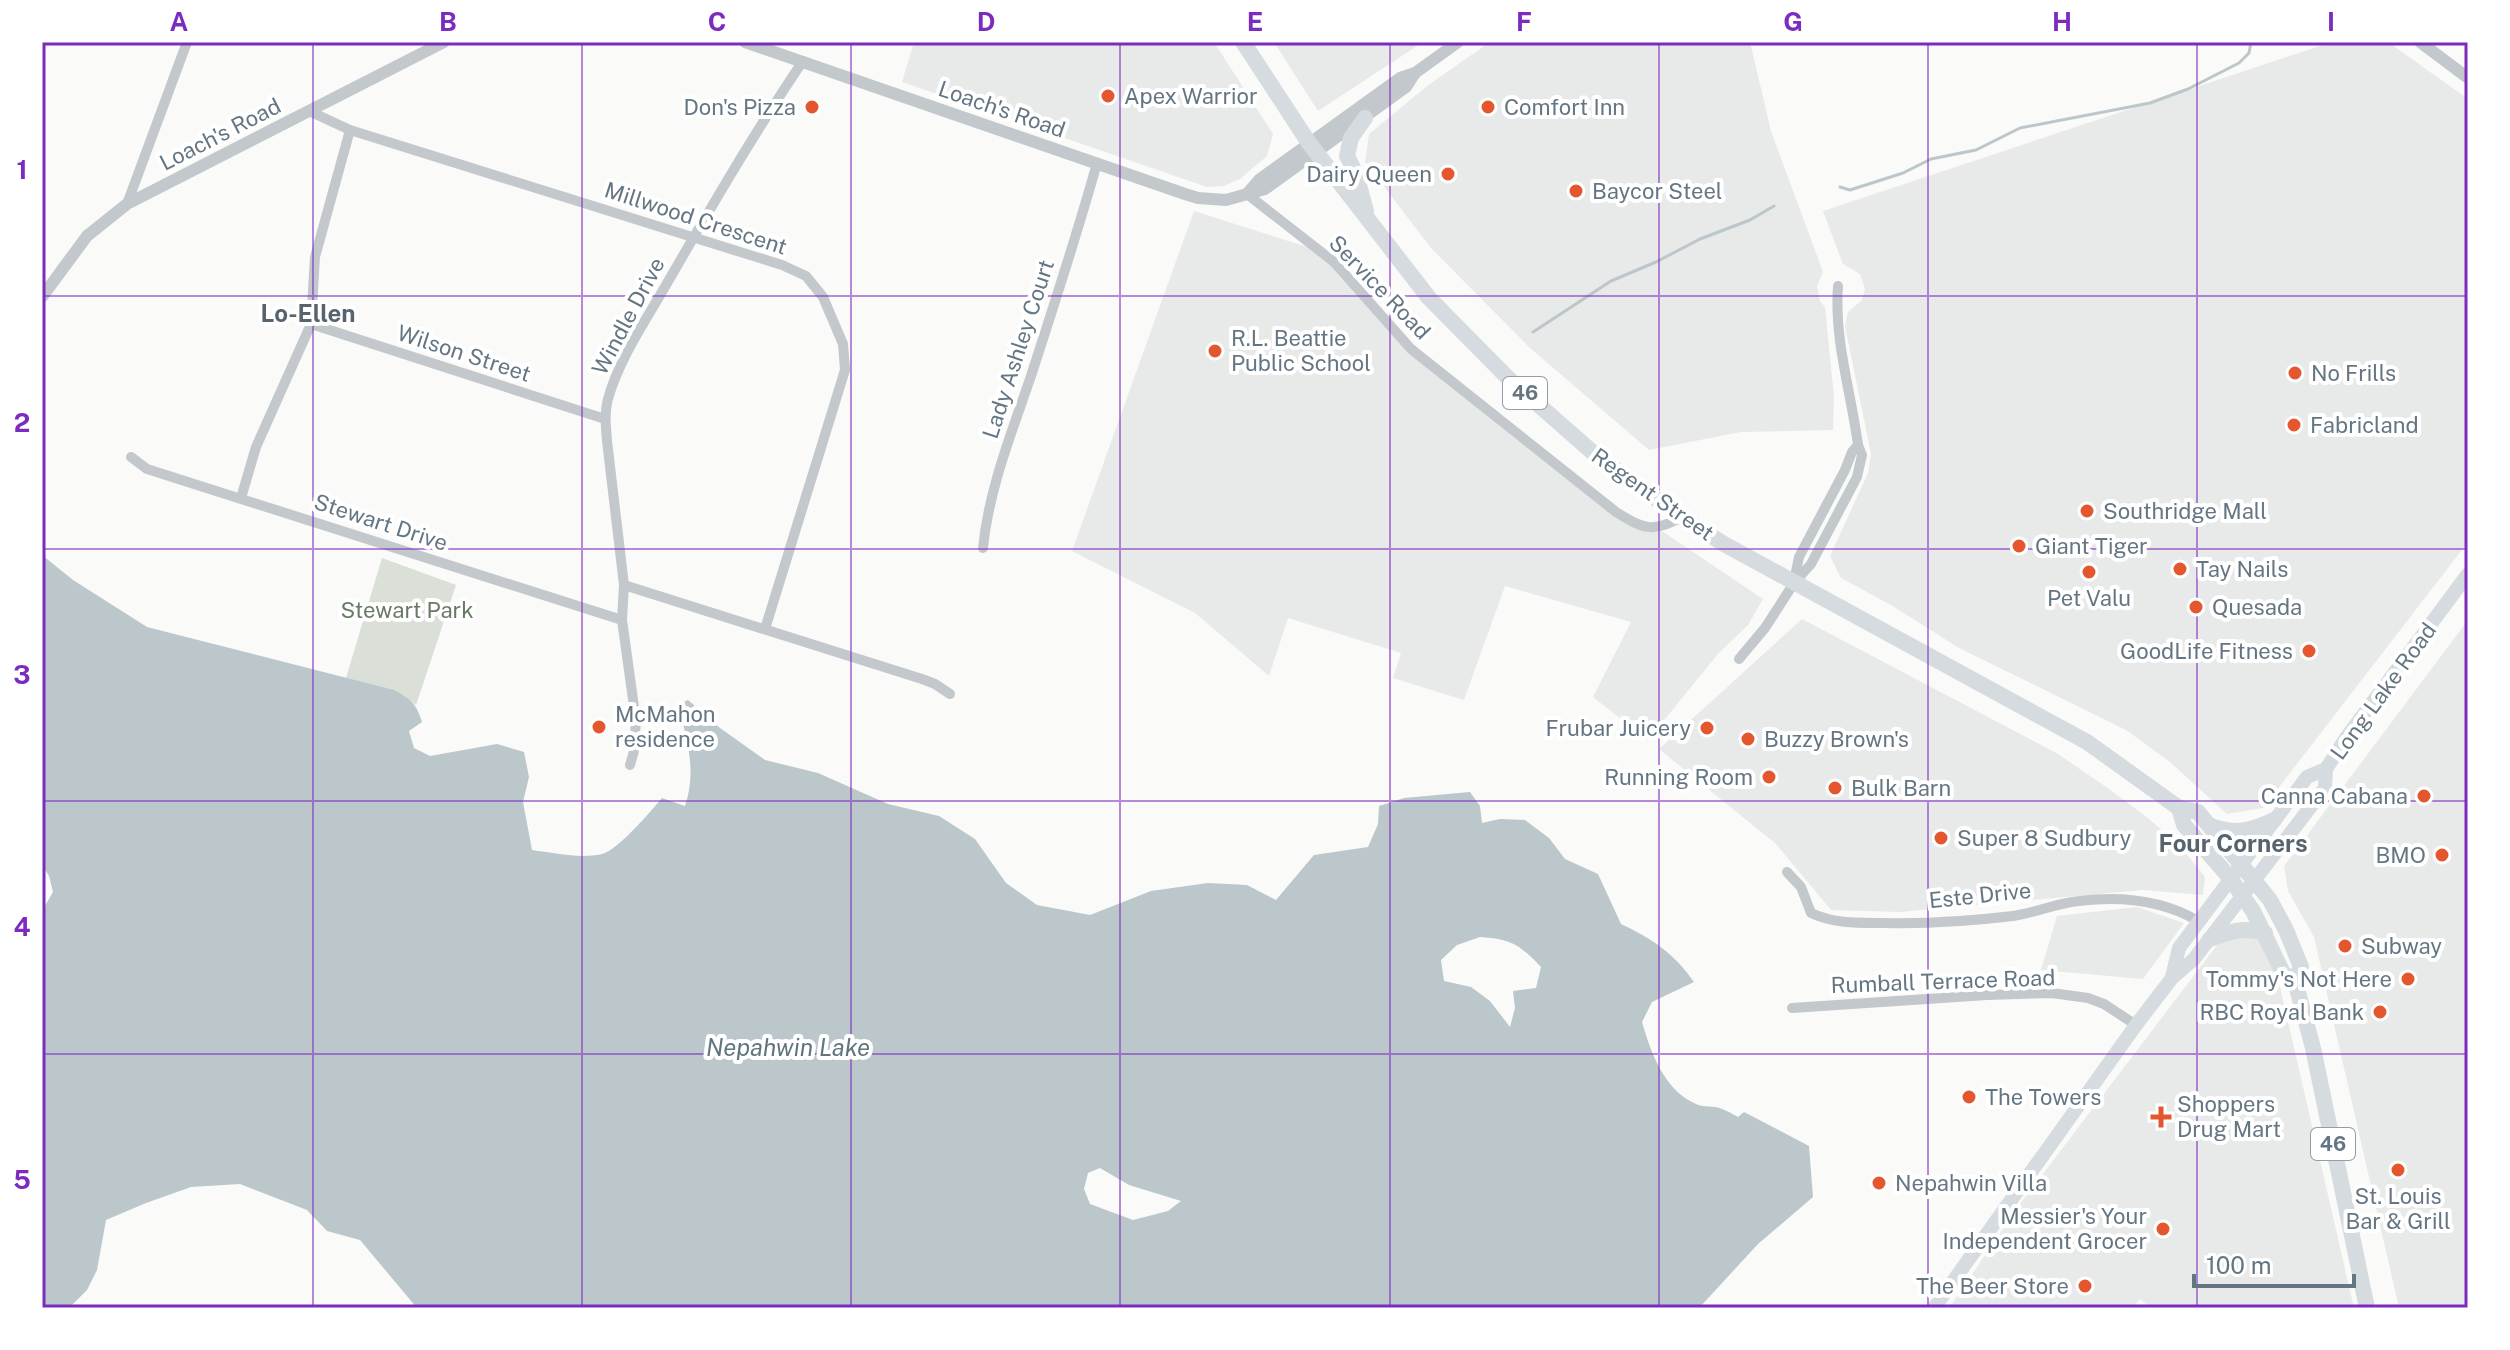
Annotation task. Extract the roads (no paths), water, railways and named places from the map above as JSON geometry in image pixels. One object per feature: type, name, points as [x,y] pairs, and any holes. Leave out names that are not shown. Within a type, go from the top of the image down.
[{"type":"main road","name":"Regent Street","points":[[1243,42],[1313,148],[1429,298],[1509,379],[1598,457],[1681,517],[1794,583],[2087,742],[2179,808],[2198,812],[2211,826],[2270,900],[2301,967],[2295,981],[2313,1048],[2367,1308]]},
{"type":"main road","points":[[1365,118],[1351,138],[1347,156],[1356,174],[1369,220]]},
{"type":"main road","name":"Long Lake Road","points":[[2172,978],[2194,959],[2325,788],[2326,769],[2346,738],[2468,574]]},
{"type":"main road","name":"Long Lake Road","points":[[2172,978],[2179,948],[2198,921],[2307,777],[2326,769]]},
{"type":"main road","name":"Regent Street","points":[[2179,808],[2184,825],[2242,896],[2265,933],[2283,973],[2295,981]]},
{"type":"main road","points":[[2211,826],[2239,833],[2274,820]]},
{"type":"main road","points":[[2210,939],[2236,930],[2265,933]]},
{"type":"main road","points":[[1934,1308],[2172,978]]},
{"type":"street","points":[[127,204],[187,42]]},
{"type":"street","name":"Loach's Road","points":[[42,297],[87,236],[127,204],[444,42]]},
{"type":"street","name":"Loach's Road","points":[[745,42],[1198,198],[1226,200],[1247,194]]},
{"type":"street","points":[[1313,148],[1400,78],[1415,73],[1458,42]]},
{"type":"street","points":[[2420,42],[2468,78]]},
{"type":"street","name":"Windle Drive","points":[[630,765],[636,721],[622,620],[624,585],[605,419],[608,399],[621,368],[693,238],[803,61]]},
{"type":"street","points":[[1247,194],[1260,179],[1365,118],[1406,87],[1415,73]]},
{"type":"street","name":"Millwood Crescent","points":[[309,111],[350,130],[782,265],[806,276],[823,297],[843,344],[845,370],[765,629]]},
{"type":"street","points":[[241,498],[256,447],[311,324],[315,257],[350,130]]},
{"type":"street","name":"Lady Ashley Court","points":[[983,548],[998,475],[1065,274],[1097,163]]},
{"type":"street","name":"Service Road","points":[[1247,194],[1334,262],[1411,349],[1616,512],[1637,526],[1659,529],[1681,517]]},
{"type":"street","points":[[1739,659],[1765,628],[1794,583],[1799,557],[1858,445],[1839,334],[1836,310],[1838,286]]},
{"type":"street","name":"Wilson Street","points":[[311,324],[605,419]]},
{"type":"street","name":"Stewart Drive","points":[[131,457],[147,469],[622,620]]},
{"type":"street","points":[[624,585],[922,679],[950,694]]},
{"type":"street","name":"Este Drive","points":[[1787,872],[1801,887],[1811,913],[1847,923],[1899,923],[2015,915],[2079,901],[2138,900],[2164,904],[2198,921]]},
{"type":"street","name":"Rumball Terrace Road","points":[[1792,1008],[2052,993],[2096,1001],[2136,1025]]},
{"type":"water","name":"Nepahwin Lake","points":[[42,555],[73,580],[147,627],[394,690],[415,706],[422,722],[409,731],[414,748],[430,756],[497,744],[524,752],[529,777],[523,802],[532,850],[576,856],[602,854],[625,838],[662,798],[685,806],[690,768],[678,705],[688,700],[720,728],[765,760],[818,773],[888,804],[939,816],[975,839],[1006,883],[1037,905],[1090,915],[1151,891],[1208,883],[1247,885],[1276,900],[1314,855],[1368,847],[1378,824],[1379,806],[1404,798],[1470,792],[1480,806],[1482,823],[1500,819],[1525,820],[1549,838],[1565,859],[1598,874],[1621,924],[1662,948],[1687,972],[1694,982],[1652,1002],[1642,1022],[1660,1069],[1675,1090],[1696,1104],[1721,1108],[1738,1117],[1744,1112],[1809,1146],[1813,1197],[1758,1244],[1699,1308],[417,1308],[360,1240],[327,1231],[307,1210],[240,1184],[191,1187],[106,1220],[97,1270],[87,1290],[69,1308],[42,1308],[42,911],[53,892],[42,865]],"holes":[[[1480,937],[1514,944],[1541,967],[1536,988],[1513,991],[1515,1008],[1510,1027],[1490,1001],[1471,987],[1444,981],[1441,960],[1457,945]],[[1100,1168],[1129,1185],[1181,1201],[1168,1211],[1133,1220],[1090,1204],[1084,1189],[1088,1173]]]},
{"type":"waterway","points":[[1840,187],[1850,190],[1903,173],[1931,159],[1976,150],[2020,128],[2150,103],[2188,89],[2239,63],[2249,53],[2251,42]]},
{"type":"waterway","points":[[1533,332],[1611,281],[1700,239],[1750,220],[1774,206]]},
{"type":"place","name":"Apex Warrior","points":[[1108,96]]},
{"type":"place","name":"Don's Pizza","points":[[812,107]]},
{"type":"place","name":"Comfort Inn","points":[[1488,107]]},
{"type":"place","name":"Dairy Queen","points":[[1448,174]]},
{"type":"place","name":"Baycor Steel","points":[[1576,191]]},
{"type":"place","name":"R.L. Beattie Public School","points":[[1215,351]]},
{"type":"place","name":"No Frills","points":[[2295,373]]},
{"type":"place","name":"Fabricland","points":[[2294,425]]},
{"type":"place","name":"Southridge Mall","points":[[2087,511]]},
{"type":"place","name":"Giant Tiger","points":[[2019,546]]},
{"type":"place","name":"Tay Nails","points":[[2180,569]]},
{"type":"place","name":"Pet Valu","points":[[2089,572]]},
{"type":"place","name":"Quesada","points":[[2196,607]]},
{"type":"place","name":"GoodLife Fitness","points":[[2309,651]]},
{"type":"place","name":"McMahon residence","points":[[599,727]]},
{"type":"place","name":"Frubar Juicery","points":[[1707,728]]},
{"type":"place","name":"Buzzy Brown's","points":[[1748,739]]},
{"type":"place","name":"Running Room","points":[[1769,777]]},
{"type":"place","name":"Bulk Barn","points":[[1835,788]]},
{"type":"place","name":"Canna Cabana","points":[[2424,796]]},
{"type":"place","name":"Super 8 Sudbury","points":[[1941,838]]},
{"type":"place","name":"BMO","points":[[2442,855]]},
{"type":"place","name":"Subway","points":[[2345,946]]},
{"type":"place","name":"Tommy's Not Here","points":[[2408,979]]},
{"type":"place","name":"RBC Royal Bank","points":[[2380,1012]]},
{"type":"place","name":"The Towers","points":[[1969,1097]]},
{"type":"place","name":"Shoppers Drug Mart","points":[[2161,1117]]},
{"type":"place","name":"St. Louis Bar & Grill","points":[[2398,1170]]},
{"type":"place","name":"Nepahwin Villa","points":[[1879,1183]]},
{"type":"place","name":"Messier's Your Independent Grocer","points":[[2163,1229]]},
{"type":"place","name":"The Beer Store","points":[[2085,1286]]},
{"type":"district","name":"Lo-Ellen","points":[[308,313]]},
{"type":"district","name":"Four Corners","points":[[2233,843]]},
{"type":"park label","name":"Stewart Park","points":[[407,610]]}]
